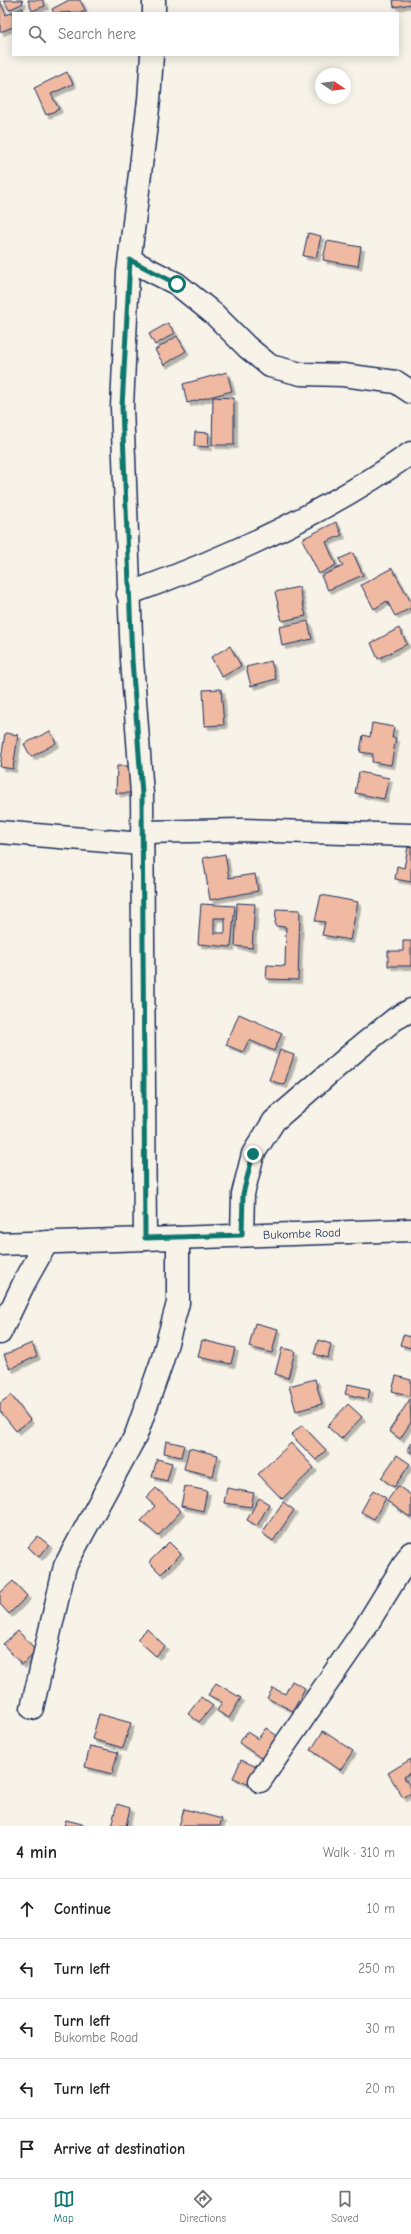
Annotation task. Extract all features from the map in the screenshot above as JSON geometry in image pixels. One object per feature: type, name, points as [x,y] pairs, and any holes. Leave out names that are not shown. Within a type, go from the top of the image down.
[{"type":"street","points":[[154,0],[154,12]]},
{"type":"street","points":[[145,1238],[142,794],[128,594],[122,407],[130,260],[149,100],[152,56]]},
{"type":"street","points":[[130,260],[177,284],[214,314],[247,347],[270,366],[301,374],[343,375],[396,382],[411,392]]},
{"type":"street","points":[[128,594],[192,570],[262,539],[384,472],[411,453]]},
{"type":"street","points":[[0,832],[142,838],[241,830],[411,835]]},
{"type":"street","points":[[242,1235],[243,1194],[253,1154],[274,1121],[355,1051],[396,1019],[411,1010]]},
{"type":"street","name":"Bukombe Road","points":[[0,1244],[411,1230]]},
{"type":"street","points":[[32,1708],[66,1566],[136,1435],[162,1361],[178,1303],[178,1238]]},
{"type":"street","points":[[0,1333],[47,1242]]},
{"type":"street","points":[[260,1781],[363,1630],[411,1553]]},
{"type":"building","points":[[4,0],[22,0],[23,3],[9,10]]},
{"type":"building","points":[[28,0],[43,0],[45,6],[32,11]]},
{"type":"building","points":[[69,0],[80,0],[86,12],[54,12],[52,9]]},
{"type":"building","points":[[393,0],[411,0],[411,4],[394,7]]},
{"type":"building","points":[[0,1],[6,15],[12,13],[12,27],[0,32]]},
{"type":"building","points":[[23,8],[24,12],[13,12]]},
{"type":"building","points":[[67,72],[73,84],[51,94],[59,109],[46,115],[34,88]]},
{"type":"building","points":[[308,233],[321,236],[316,258],[303,256]]},
{"type":"building","points":[[327,241],[361,247],[358,266],[323,260]]},
{"type":"building","points":[[168,323],[175,333],[155,345],[149,334]]},
{"type":"building","points":[[177,336],[186,351],[164,365],[155,350]]},
{"type":"building","points":[[227,372],[232,391],[187,403],[183,384]]},
{"type":"building","points":[[213,397],[234,398],[234,445],[212,445]]},
{"type":"building","points":[[195,432],[209,433],[208,447],[194,446]]},
{"type":"building","points":[[336,522],[342,535],[326,542],[336,565],[319,574],[302,539]]},
{"type":"building","points":[[353,553],[363,575],[328,590],[321,576],[343,566],[339,559]]},
{"type":"building","points":[[392,568],[411,602],[411,608],[395,616],[387,601],[374,609],[361,585]]},
{"type":"building","points":[[299,587],[306,616],[282,621],[275,592]]},
{"type":"building","points":[[308,621],[312,639],[282,646],[279,627]]},
{"type":"building","points":[[399,628],[407,644],[378,659],[371,643]]},
{"type":"building","points":[[230,646],[241,666],[222,677],[211,657]]},
{"type":"building","points":[[271,661],[276,679],[251,686],[246,667]]},
{"type":"building","points":[[221,689],[224,725],[205,726],[203,690]]},
{"type":"building","points":[[372,723],[394,727],[392,738],[396,738],[391,765],[372,762],[373,754],[360,752],[363,735],[370,737]]},
{"type":"building","points":[[50,731],[56,743],[31,757],[24,744]]},
{"type":"building","points":[[5,733],[18,735],[13,769],[0,767]]},
{"type":"building","points":[[117,766],[133,766],[131,793],[116,793]]},
{"type":"building","points":[[359,772],[389,778],[384,799],[355,793]]},
{"type":"building","points":[[408,847],[411,848],[411,882],[395,879],[397,866],[404,868]]},
{"type":"building","points":[[225,854],[229,878],[255,874],[258,891],[210,900],[203,858]]},
{"type":"building","points":[[321,895],[358,902],[350,940],[322,935],[325,922],[315,921]]},
{"type":"building","points":[[237,903],[255,904],[252,948],[235,946]]},
{"type":"building","points":[[201,904],[235,906],[231,947],[198,944]],"holes":[[[214,918],[225,918],[225,933],[214,933]]]},
{"type":"building","points":[[276,909],[300,910],[298,980],[266,979],[267,965],[285,966],[286,927],[275,926]]},
{"type":"building","points":[[403,941],[411,941],[411,966],[388,966],[388,951],[403,951]]},
{"type":"building","points":[[239,1014],[282,1033],[274,1051],[249,1040],[243,1052],[226,1045]]},
{"type":"building","points":[[280,1050],[294,1055],[284,1085],[269,1080]]},
{"type":"building","points":[[255,1323],[278,1329],[272,1353],[249,1347]]},
{"type":"building","points":[[403,1335],[411,1337],[411,1348],[400,1345]]},
{"type":"building","points":[[202,1340],[235,1348],[231,1364],[198,1357]]},
{"type":"building","points":[[318,1340],[331,1344],[328,1358],[314,1354]]},
{"type":"building","points":[[32,1343],[37,1356],[10,1369],[4,1355]]},
{"type":"building","points":[[282,1348],[295,1351],[288,1378],[275,1374]]},
{"type":"building","points":[[396,1376],[411,1380],[411,1396],[392,1391]]},
{"type":"building","points":[[315,1379],[322,1404],[296,1411],[289,1386]]},
{"type":"building","points":[[348,1384],[370,1389],[368,1399],[345,1394]]},
{"type":"building","points":[[11,1395],[30,1420],[16,1431],[0,1411],[0,1403]]},
{"type":"building","points":[[410,1399],[411,1422],[400,1439],[389,1431]]},
{"type":"building","points":[[348,1404],[362,1417],[341,1439],[327,1426]]},
{"type":"building","points":[[302,1425],[326,1450],[316,1460],[291,1435]]},
{"type":"building","points":[[166,1441],[184,1445],[181,1457],[164,1453]]},
{"type":"building","points":[[411,1442],[411,1453],[407,1450]]},
{"type":"building","points":[[291,1443],[314,1468],[282,1499],[258,1474]]},
{"type":"building","points":[[189,1448],[218,1455],[213,1476],[184,1469]]},
{"type":"building","points":[[397,1455],[410,1464],[394,1487],[381,1478]]},
{"type":"building","points":[[157,1459],[172,1463],[167,1481],[152,1477]]},
{"type":"building","points":[[185,1486],[207,1491],[203,1511],[181,1506]]},
{"type":"building","points":[[398,1486],[411,1495],[411,1518],[387,1501]]},
{"type":"building","points":[[156,1488],[181,1511],[158,1536],[141,1521],[155,1506],[146,1498]]},
{"type":"building","points":[[227,1488],[254,1493],[251,1507],[224,1503]]},
{"type":"building","points":[[373,1490],[386,1498],[374,1519],[361,1512]]},
{"type":"building","points":[[259,1498],[269,1504],[257,1526],[247,1520]]},
{"type":"building","points":[[283,1502],[294,1510],[273,1541],[262,1533]]},
{"type":"building","points":[[38,1536],[49,1545],[39,1557],[28,1547]]},
{"type":"building","points":[[169,1542],[181,1554],[161,1574],[149,1562]]},
{"type":"building","points":[[13,1581],[27,1596],[9,1614],[0,1604],[0,1593]]},
{"type":"building","points":[[147,1629],[165,1646],[156,1656],[137,1639]]},
{"type":"building","points":[[18,1631],[37,1651],[22,1665],[3,1644]]},
{"type":"building","points":[[292,1681],[305,1688],[293,1711],[267,1698],[273,1688],[285,1694]]},
{"type":"building","points":[[216,1683],[241,1698],[229,1718],[217,1711],[222,1702],[208,1695]]},
{"type":"building","points":[[201,1697],[213,1706],[199,1722],[188,1714]]},
{"type":"building","points":[[99,1714],[131,1723],[123,1748],[92,1739]]},
{"type":"building","points":[[266,1728],[280,1738],[265,1761],[239,1743],[247,1732],[258,1739]]},
{"type":"building","points":[[323,1731],[353,1751],[340,1770],[311,1750]]},
{"type":"building","points":[[90,1746],[118,1752],[112,1774],[85,1767]]},
{"type":"building","points":[[411,1759],[411,1773],[404,1777],[411,1788],[411,1793],[403,1798],[388,1773]]},
{"type":"building","points":[[241,1760],[264,1770],[257,1788],[233,1778]]},
{"type":"building","points":[[117,1804],[130,1808],[126,1826],[111,1826]]},
{"type":"building","points":[[184,1809],[222,1819],[220,1826],[179,1826]]},
{"type":"building","points":[[66,1820],[90,1826],[64,1826]]},
{"type":"route","points":[[177,284],[130,260],[128,272],[122,407],[132,660],[142,794],[145,1238],[242,1235],[243,1194],[253,1154]]}]
